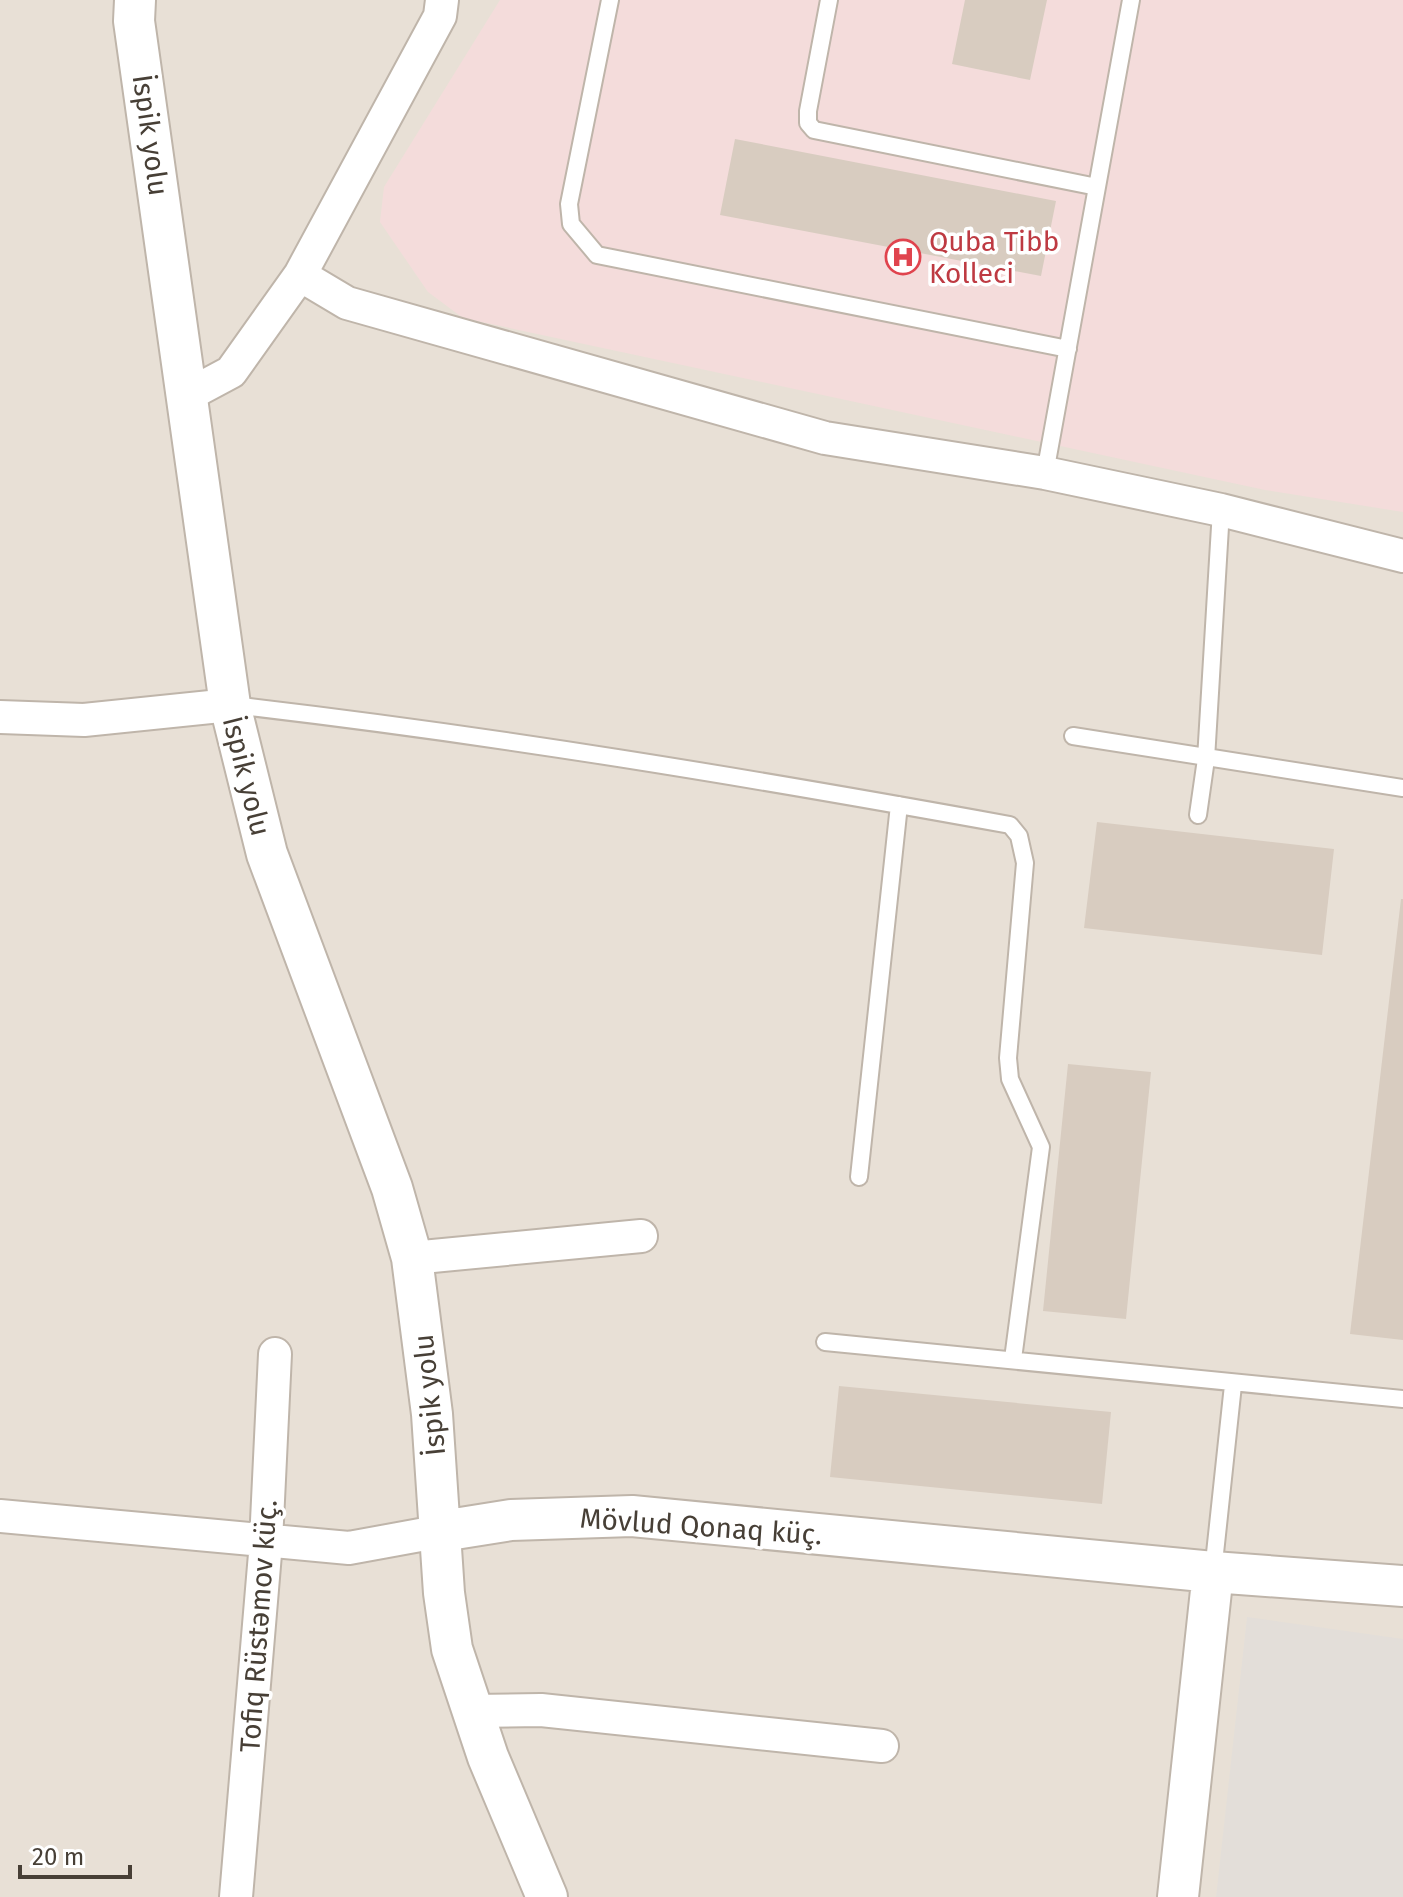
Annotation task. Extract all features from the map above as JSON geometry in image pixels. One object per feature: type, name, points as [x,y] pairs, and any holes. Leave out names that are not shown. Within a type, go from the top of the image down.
[{"type":"street","name":"İspik yolu","points":[[135,0],[134,21],[230,705],[267,854],[392,1188],[412,1258],[432,1414],[444,1593],[452,1649],[472,1711],[547,1897]]},
{"type":"street","points":[[188,395],[231,372],[300,275],[440,16],[442,0]]},
{"type":"street","points":[[300,275],[347,303],[825,438],[1045,473],[1221,510],[1403,556]]},
{"type":"street","points":[[0,717],[84,720],[230,705]]},
{"type":"street","points":[[412,1258],[641,1236]]},
{"type":"street","name":"Tofiq Rüstəmov küç.","points":[[236,1897],[266,1542],[275,1354]]},
{"type":"street","name":"Mövlud Qonaq küç.","points":[[0,1516],[349,1548],[527,1519],[632,1516],[1213,1572],[1403,1586]]},
{"type":"street","points":[[1178,1897],[1213,1572]]},
{"type":"street","points":[[472,1711],[541,1710],[882,1746]]},
{"type":"lane","points":[[610,0],[569,204],[571,224],[597,255],[1068,349]]},
{"type":"lane","points":[[829,0],[808,111],[808,123],[814,130],[1097,187]]},
{"type":"lane","points":[[1045,473],[1131,0]]},
{"type":"lane","points":[[1198,815],[1206,759],[1221,510]]},
{"type":"lane","points":[[230,705],[706,770],[1010,825],[1019,836],[1025,863],[1008,1058],[1010,1079],[1041,1147],[1013,1359]]},
{"type":"lane","points":[[1073,736],[1403,788]]},
{"type":"lane","points":[[859,1177],[899,805]]},
{"type":"lane","points":[[825,1342],[1013,1359],[1233,1385],[1403,1399]]},
{"type":"lane","points":[[1213,1572],[1233,1385]]},
{"type":"shaded area","points":[[0,0],[1403,0],[1403,1897],[0,1897]]},
{"type":"shaded area","name":"Quba Tibb Kolleci","points":[[500,0],[1403,0],[1403,512],[1265,490],[463,318],[428,292],[380,222],[384,187]]},
{"type":"shaded area","points":[[1247,1617],[1403,1639],[1403,1897],[1216,1897]]},
{"type":"building","points":[[965,0],[1047,0],[1030,80],[952,64]]},
{"type":"building","points":[[735,139],[1056,201],[1041,276],[720,215]]},
{"type":"building","points":[[1097,822],[1334,849],[1322,955],[1084,928]]},
{"type":"building","points":[[1403,899],[1403,1340],[1350,1334]]},
{"type":"building","points":[[1068,1064],[1151,1072],[1126,1319],[1043,1311]]},
{"type":"building","points":[[839,1386],[1111,1412],[1102,1504],[830,1477]]},
{"type":"place","name":"Quba Tibb Kolleci","points":[[903,257]]}]
